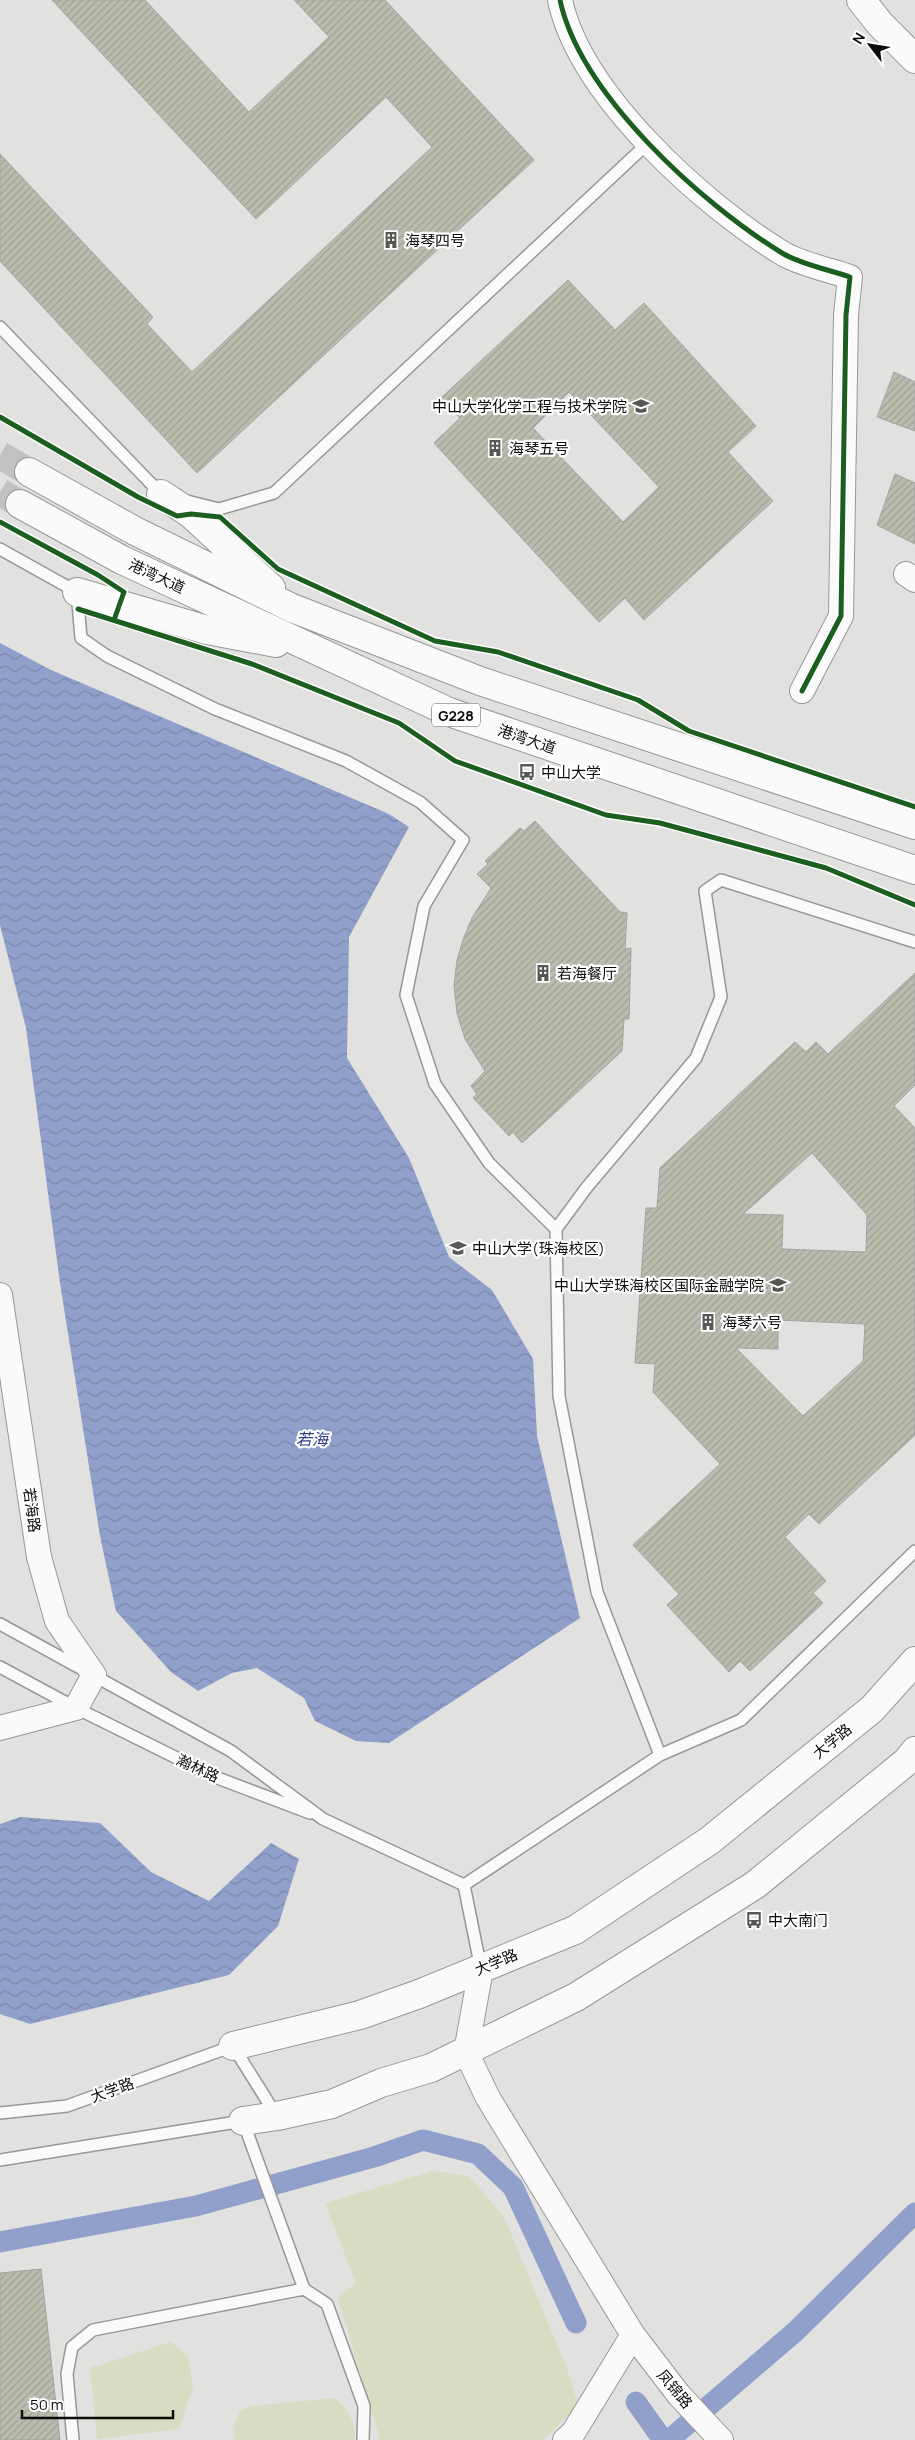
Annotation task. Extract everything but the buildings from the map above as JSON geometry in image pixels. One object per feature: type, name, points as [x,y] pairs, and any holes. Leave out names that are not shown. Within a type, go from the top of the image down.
[{"type":"main road","points":[[861,0],[880,24],[915,59]]},
{"type":"main road","name":"港湾大道","points":[[29,472],[135,531],[292,608],[480,680],[915,825]]},
{"type":"main road","points":[[161,494],[190,514],[292,608]]},
{"type":"main road","name":"港湾大道","points":[[20,504],[122,560],[449,712],[915,870]]},
{"type":"main road","points":[[77,592],[207,630],[315,650]]},
{"type":"main road","name":"大学路","points":[[233,2046],[360,2015],[419,1994],[575,1930],[709,1841],[872,1709],[915,1661]]},
{"type":"main road","points":[[243,2121],[332,2104],[381,2084],[431,2068],[576,1997],[755,1885],[906,1762],[915,1752]]},
{"type":"street","points":[[560,0],[577,49],[635,131],[720,210],[784,254],[850,277],[846,315],[841,616],[802,691]]},
{"type":"street","name":"若海路","points":[[0,1295],[2,1322],[39,1557],[57,1621],[94,1675]]},
{"type":"street","points":[[0,1728],[76,1708],[94,1675]]},
{"type":"street","points":[[466,2052],[481,1969]]},
{"type":"street","name":"凤锦路","points":[[466,2052],[488,2098],[633,2335],[679,2396],[721,2440]]},
{"type":"street","points":[[565,2440],[573,2433],[633,2335]]},
{"type":"lane","points":[[0,327],[161,494],[219,509],[274,493],[648,143]]},
{"type":"lane","points":[[0,549],[77,592],[81,638],[108,656],[215,709],[346,761],[420,802],[463,840],[424,906],[406,996],[435,1084],[489,1164],[556,1229]]},
{"type":"lane","points":[[660,1755],[597,1592],[559,1396],[556,1229],[587,1187],[696,1058],[721,997],[705,891],[721,880],[915,942]]},
{"type":"lane","points":[[464,1885],[660,1755],[741,1720],[915,1551]]},
{"type":"lane","points":[[0,1624],[231,1750],[323,1819],[464,1885]]},
{"type":"lane","name":"瀚林路","points":[[0,1667],[76,1708],[215,1777],[323,1819]]},
{"type":"lane","points":[[464,1885],[481,1969]]},
{"type":"lane","points":[[233,2046],[277,2116]]},
{"type":"lane","name":"大学路","points":[[0,2113],[67,2106],[233,2046]]},
{"type":"lane","points":[[0,2160],[243,2121],[304,2289],[327,2304],[364,2406],[363,2440]]},
{"type":"lane","points":[[73,2440],[68,2374],[72,2347],[93,2330],[304,2289]]},
{"type":"green space","points":[[433,2171],[469,2176],[504,2217],[566,2366],[578,2405],[544,2440],[380,2440],[338,2298],[356,2283],[325,2203]]},
{"type":"green space","points":[[171,2342],[188,2356],[193,2387],[179,2429],[97,2439],[90,2368]]},
{"type":"green space","points":[[335,2398],[344,2407],[353,2423],[354,2440],[235,2440],[233,2429],[240,2411],[251,2406]]},
{"type":"water","name":"若海","points":[[0,643],[51,670],[389,814],[409,827],[349,937],[347,1058],[409,1158],[449,1257],[492,1290],[533,1359],[537,1436],[580,1618],[389,1743],[356,1741],[315,1721],[304,1698],[257,1668],[232,1673],[198,1691],[171,1672],[116,1611],[100,1536],[60,1283],[26,1028],[0,925]]},
{"type":"water","points":[[20,1817],[100,1823],[151,1872],[209,1901],[271,1843],[299,1859],[278,1926],[229,1975],[30,2024],[0,2014],[0,1824]]},
{"type":"waterway","points":[[0,2242],[196,2206],[374,2157],[423,2140],[478,2154],[513,2187],[576,2323]]},
{"type":"waterway","points":[[669,2440],[796,2331],[915,2213]]},
{"type":"waterway","points":[[636,2402],[663,2440]]},
{"type":"tunnel","points":[[0,455],[29,472]]},
{"type":"tunnel","points":[[0,492],[20,504]]},
{"type":"cycle path","points":[[560,0],[572,36],[592,72],[618,108],[682,176],[716,206],[782,253],[806,264],[850,277],[846,315],[841,616],[802,691]]},
{"type":"cycle path","points":[[0,417],[138,497],[177,516],[191,514],[220,517],[278,569],[435,641],[498,652],[638,700],[689,731],[915,807]]},
{"type":"cycle path","points":[[0,522],[98,575],[124,592],[114,620]]},
{"type":"cycle path","points":[[78,609],[252,664],[399,723],[455,761],[606,815],[660,823],[826,868],[915,905]]},
{"type":"place","name":"海琴四号","points":[[391,240]]},
{"type":"place","name":"中山大学化学工程与技术学院","points":[[641,406]]},
{"type":"place","name":"海琴五号","points":[[495,448]]},
{"type":"place","name":"中山大学","points":[[527,772]]},
{"type":"place","name":"若海餐厅","points":[[543,973]]},
{"type":"place","name":"中山大学(珠海校区)","points":[[458,1248]]},
{"type":"place","name":"中山大学珠海校区国际金融学院","points":[[778,1285]]},
{"type":"place","name":"海琴六号","points":[[708,1322]]},
{"type":"place","name":"中大南门","points":[[754,1920]]}]
